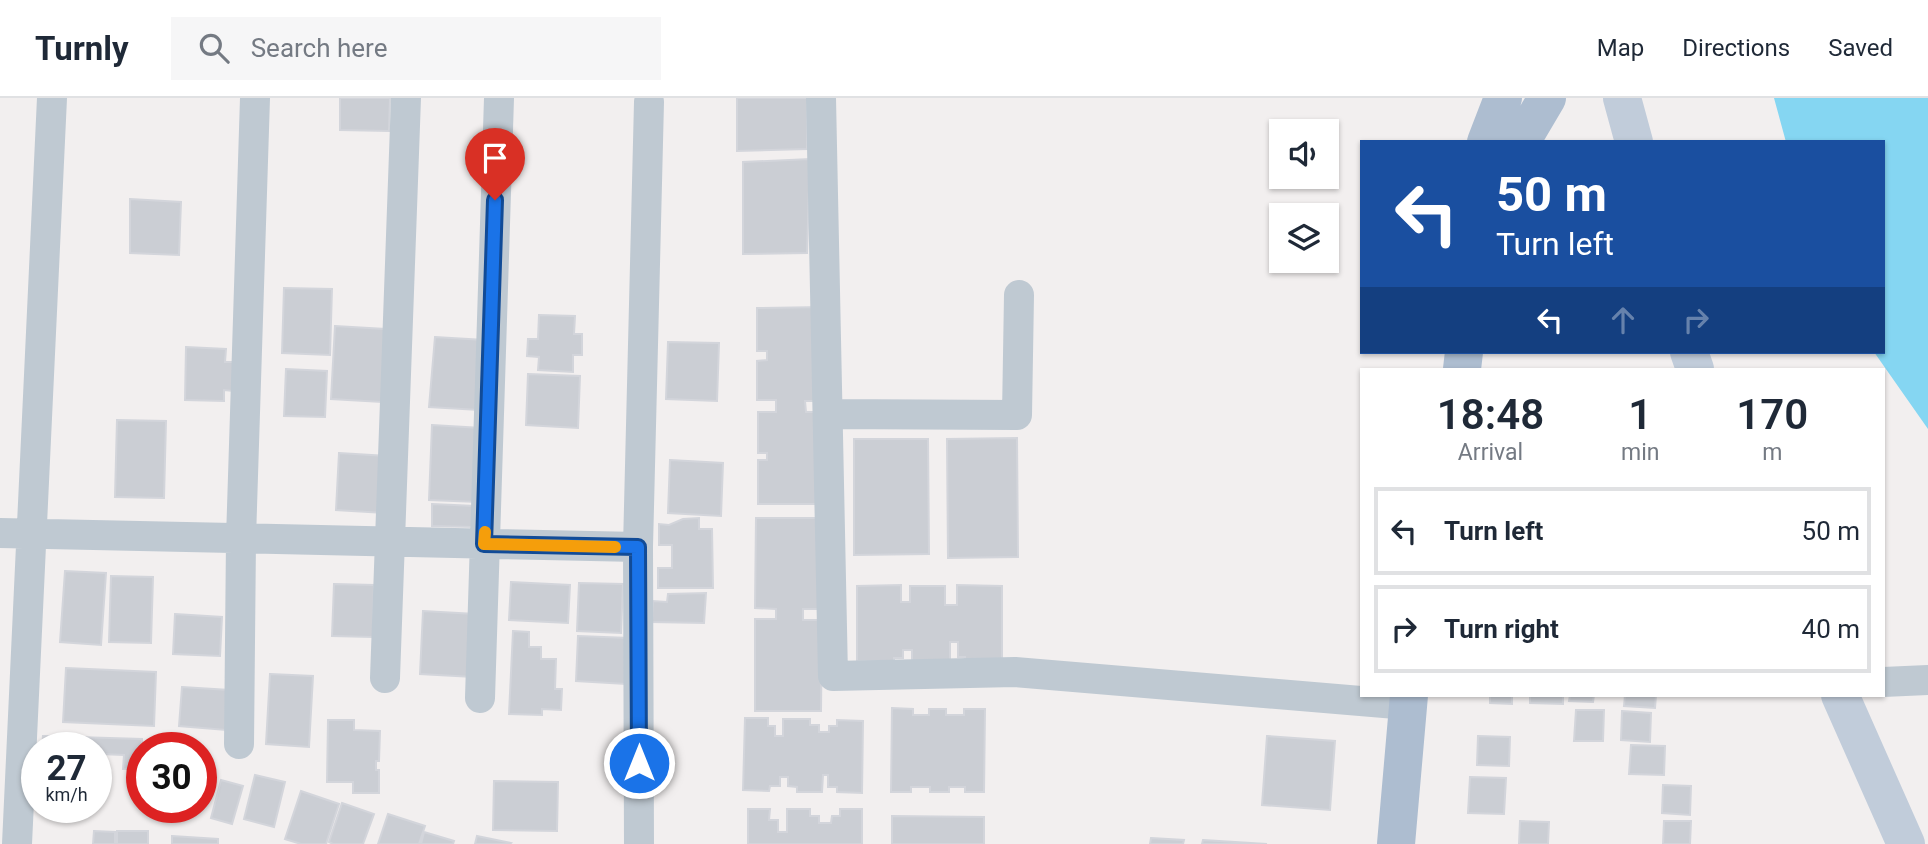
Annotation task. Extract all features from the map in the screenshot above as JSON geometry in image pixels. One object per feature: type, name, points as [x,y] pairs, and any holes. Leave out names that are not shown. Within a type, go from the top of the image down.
[{"type":"main road","points":[[1487,140],[1503,98]]},
{"type":"main road","points":[[1522,140],[1547,98]]},
{"type":"main road","points":[[1396,844],[1415,698]]},
{"type":"main road","points":[[1415,698],[1417,844]]},
{"type":"street","points":[[16,844],[52,98]]},
{"type":"street","points":[[239,744],[241,539],[255,98]]},
{"type":"street","points":[[385,678],[406,98]]},
{"type":"street","points":[[480,698],[499,98]]},
{"type":"street","points":[[821,98],[833,676],[1015,673],[1360,695]]},
{"type":"street","points":[[1622,98],[1633,140]]},
{"type":"street","points":[[639,844],[638,547],[649,102]]},
{"type":"street","points":[[828,414],[1017,415],[1019,295]]},
{"type":"street","points":[[0,533],[638,547]]},
{"type":"street","points":[[1885,682],[1928,680]]},
{"type":"street","points":[[1841,697],[1906,844]]},
{"type":"water","points":[[1774,98],[1928,98],[1928,429],[1875,354],[1885,354],[1885,140],[1785,140]]},
{"type":"building","points":[[340,98],[390,98],[389,131],[340,130]]},
{"type":"building","points":[[737,98],[807,98],[807,149],[737,151]]},
{"type":"building","points":[[810,159],[807,253],[743,254],[743,162]]},
{"type":"building","points":[[130,199],[181,202],[179,255],[130,253]]},
{"type":"building","points":[[284,288],[332,289],[330,355],[282,353]]},
{"type":"building","points":[[823,307],[824,401],[805,401],[806,412],[824,412],[825,504],[758,504],[758,460],[767,460],[767,453],[758,453],[758,412],[776,412],[776,400],[757,400],[757,361],[767,360],[767,351],[757,351],[757,308]]},
{"type":"building","points":[[539,315],[575,316],[574,334],[582,334],[582,355],[573,355],[573,372],[538,370],[539,357],[527,356],[528,339],[538,339]]},
{"type":"building","points":[[335,326],[385,329],[382,402],[331,399]]},
{"type":"building","points":[[435,337],[484,340],[479,410],[429,407]]},
{"type":"building","points":[[668,342],[719,343],[717,401],[666,399]]},
{"type":"building","points":[[186,347],[226,349],[225,362],[234,362],[233,391],[224,390],[224,401],[185,400]]},
{"type":"building","points":[[286,369],[327,371],[325,417],[284,416]]},
{"type":"building","points":[[528,374],[580,376],[578,428],[526,425]]},
{"type":"building","points":[[117,420],[166,421],[164,498],[115,497]]},
{"type":"building","points":[[432,425],[481,428],[478,502],[429,500]]},
{"type":"building","points":[[1017,438],[1018,557],[948,558],[947,439]]},
{"type":"building","points":[[854,439],[928,439],[929,554],[854,555]]},
{"type":"building","points":[[339,453],[387,456],[384,513],[336,510]]},
{"type":"building","points":[[670,460],[723,463],[721,516],[668,513]]},
{"type":"building","points":[[432,504],[475,506],[474,527],[432,526]]},
{"type":"building","points":[[699,518],[699,529],[712,529],[713,588],[658,588],[658,568],[672,568],[672,545],[659,545],[659,524],[669,525],[683,519]]},
{"type":"building","points":[[756,518],[822,518],[821,609],[803,609],[803,620],[822,620],[821,711],[755,711],[755,619],[776,619],[776,609],[755,608]]},
{"type":"building","points":[[65,571],[106,573],[101,645],[60,642]]},
{"type":"building","points":[[111,576],[153,577],[151,643],[109,642]]},
{"type":"building","points":[[511,582],[570,585],[568,623],[509,620]]},
{"type":"building","points":[[579,583],[623,584],[621,633],[577,631]]},
{"type":"building","points":[[334,584],[374,585],[373,637],[332,636]]},
{"type":"building","points":[[901,585],[901,602],[910,602],[910,586],[945,586],[945,605],[957,605],[957,585],[1002,586],[1002,661],[965,662],[965,657],[958,657],[958,642],[950,642],[950,661],[912,661],[912,650],[903,650],[903,658],[894,658],[894,661],[857,661],[857,586]]},
{"type":"building","points":[[706,593],[704,623],[652,622],[653,601],[667,602],[668,594]]},
{"type":"building","points":[[423,611],[475,614],[473,677],[420,674]]},
{"type":"building","points":[[175,614],[222,617],[220,656],[173,654]]},
{"type":"building","points":[[513,631],[529,632],[529,647],[541,647],[541,659],[556,659],[555,689],[562,689],[561,710],[542,709],[542,715],[509,714]]},
{"type":"building","points":[[578,636],[629,638],[626,684],[576,681]]},
{"type":"building","points":[[66,668],[156,672],[154,726],[63,722]]},
{"type":"building","points":[[270,674],[313,676],[309,747],[266,744]]},
{"type":"building","points":[[182,687],[229,690],[226,730],[179,726]]},
{"type":"building","points":[[1490,697],[1512,697],[1512,704],[1490,703]]},
{"type":"building","points":[[1530,697],[1563,697],[1563,704],[1530,703]]},
{"type":"building","points":[[1570,697],[1594,697],[1593,702],[1569,701]]},
{"type":"building","points":[[1625,697],[1656,697],[1655,708],[1624,706]]},
{"type":"building","points":[[892,708],[913,709],[913,715],[929,715],[929,709],[946,709],[946,715],[964,715],[964,709],[985,709],[984,792],[965,792],[965,787],[949,787],[949,792],[930,792],[930,787],[911,787],[911,792],[891,792]]},
{"type":"building","points":[[1576,710],[1604,710],[1603,741],[1574,741]]},
{"type":"building","points":[[1622,711],[1651,713],[1650,742],[1621,740]]},
{"type":"building","points":[[745,718],[768,718],[768,726],[775,726],[775,736],[783,736],[783,719],[810,719],[810,725],[819,725],[819,732],[829,732],[829,726],[837,726],[837,720],[863,721],[862,793],[837,792],[837,787],[828,787],[828,775],[823,775],[822,792],[797,792],[797,787],[788,786],[788,777],[780,777],[780,786],[770,786],[769,791],[743,790]]},
{"type":"building","points":[[328,720],[354,720],[354,730],[380,731],[379,761],[376,761],[376,770],[379,770],[379,793],[353,793],[353,782],[327,782]]},
{"type":"building","points":[[1267,736],[1335,741],[1330,810],[1262,805]]},
{"type":"building","points":[[1478,736],[1510,737],[1509,766],[1477,765]]},
{"type":"building","points":[[112,738],[126,739],[126,769],[123,769],[124,755],[112,754]]},
{"type":"building","points":[[1631,745],[1665,746],[1664,775],[1629,774]]},
{"type":"building","points":[[255,775],[285,782],[274,827],[244,819]]},
{"type":"building","points":[[1470,777],[1506,778],[1504,814],[1468,813]]},
{"type":"building","points":[[221,780],[243,786],[232,824],[217,820],[217,795]]},
{"type":"building","points":[[494,781],[558,782],[557,831],[493,830]]},
{"type":"building","points":[[1663,785],[1691,786],[1690,815],[1662,813]]},
{"type":"building","points":[[301,791],[339,804],[326,844],[301,844],[285,839]]},
{"type":"building","points":[[342,803],[374,814],[363,844],[329,842]]},
{"type":"building","points":[[748,809],[770,809],[769,820],[778,820],[778,832],[787,832],[787,809],[810,809],[810,816],[819,816],[819,823],[831,823],[832,816],[840,816],[840,809],[862,809],[862,844],[748,844]]},
{"type":"building","points":[[388,814],[425,826],[419,844],[378,844]]},
{"type":"building","points":[[892,816],[984,817],[984,844],[892,844]]},
{"type":"building","points":[[1520,821],[1549,822],[1548,844],[1519,844]]},
{"type":"building","points":[[1664,821],[1691,821],[1690,844],[1663,844]]},
{"type":"building","points":[[94,831],[115,832],[115,844],[93,844]]},
{"type":"building","points":[[117,831],[148,831],[148,844],[117,844]]},
{"type":"building","points":[[424,832],[454,841],[453,844],[421,844]]},
{"type":"building","points":[[172,836],[218,839],[218,844],[172,844]]},
{"type":"building","points":[[477,836],[511,843],[475,844]]},
{"type":"building","points":[[1151,838],[1184,840],[1183,844],[1150,844]]},
{"type":"building","points":[[1203,840],[1267,844],[1202,844]]},
{"type":"slow traffic","points":[[485,532],[484,544],[615,547]]},
{"type":"route","points":[[495,200],[484,544],[638,547],[639,763]]}]
